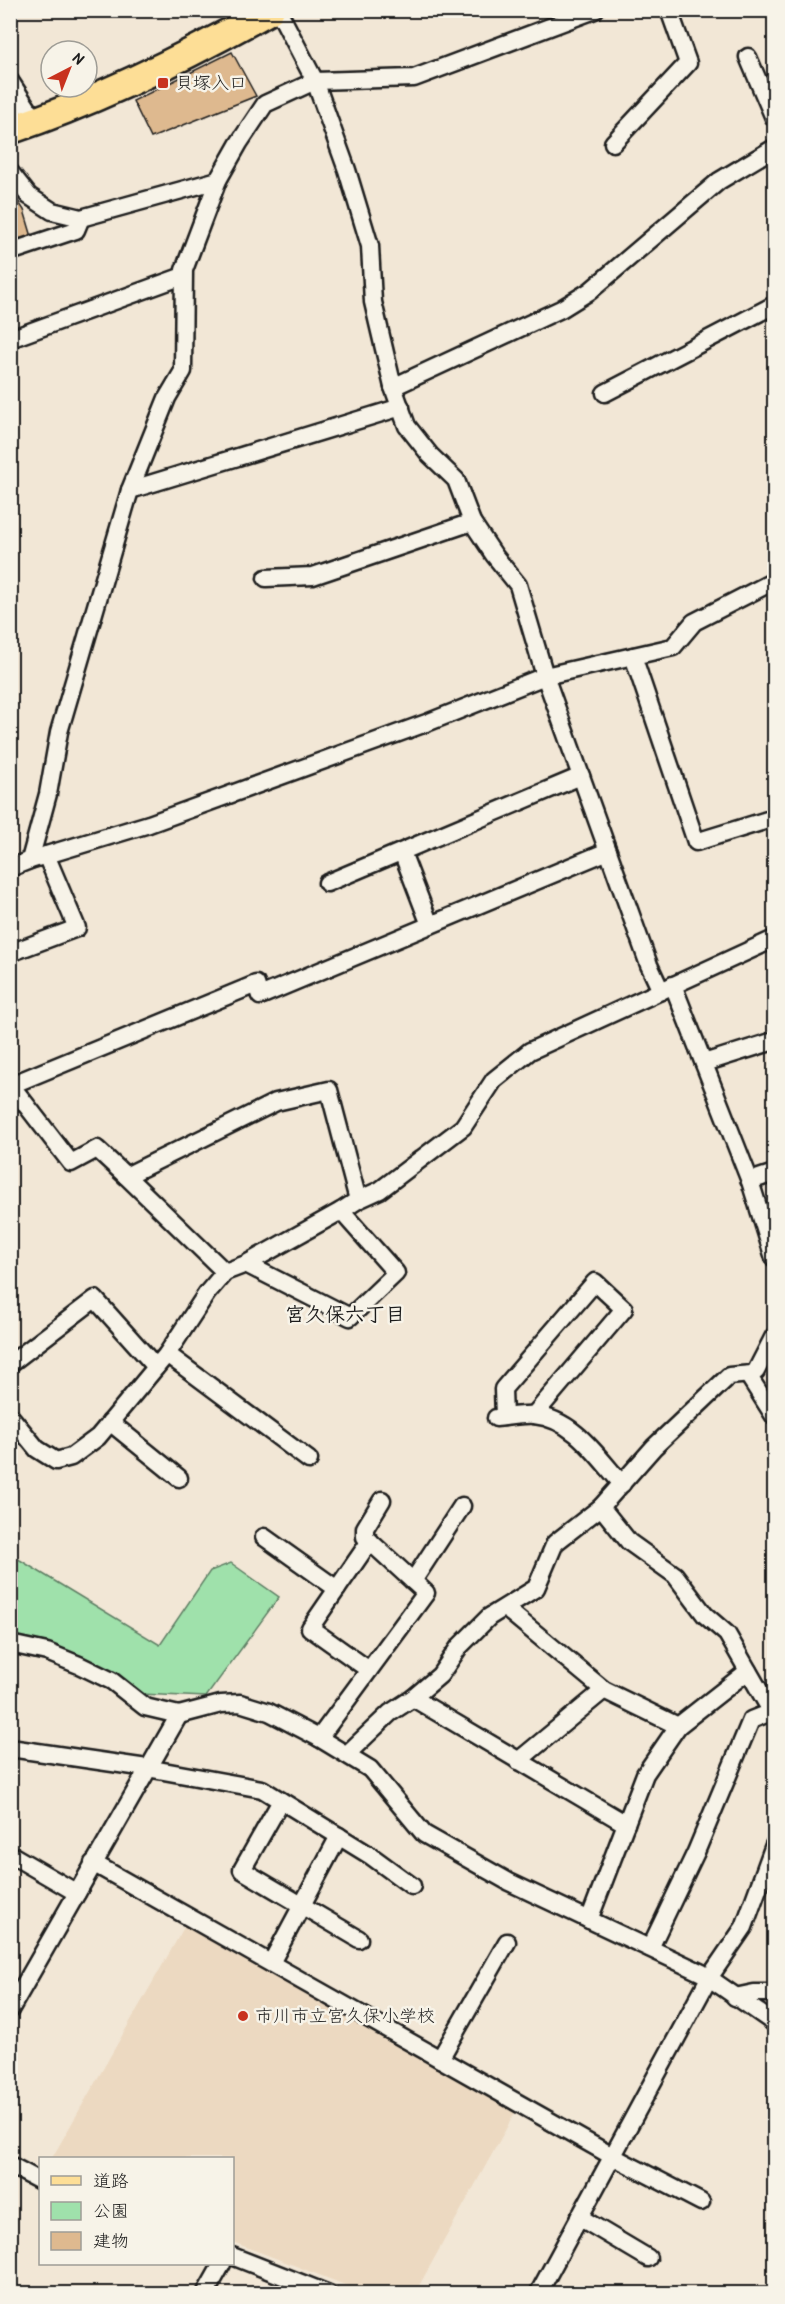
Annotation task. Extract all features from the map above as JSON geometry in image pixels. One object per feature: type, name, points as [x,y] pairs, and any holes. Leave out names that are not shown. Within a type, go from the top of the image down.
[{"type":"main road","points":[[10,130],[116,87],[208,44],[270,10]]},
{"type":"street","points":[[278,10],[315,81],[347,170],[370,246],[373,302],[393,387],[407,426],[430,455],[456,480],[472,522],[518,585],[545,676],[649,965],[667,988],[704,1063],[750,1181],[774,1258]]},
{"type":"street","points":[[10,953],[77,928],[38,857],[59,732],[130,490],[167,398],[183,371],[184,270],[218,180],[239,143],[265,104],[315,81],[414,78],[595,10]]},
{"type":"street","points":[[613,143],[688,63],[669,10]]},
{"type":"street","points":[[748,57],[774,118]]},
{"type":"street","points":[[10,81],[36,121]]},
{"type":"street","points":[[393,387],[561,309],[590,291],[719,181],[774,148]]},
{"type":"street","points":[[10,172],[29,196],[52,211],[81,218],[218,180]]},
{"type":"street","points":[[10,252],[75,230],[81,218]]},
{"type":"street","points":[[10,339],[183,276]]},
{"type":"street","points":[[605,393],[774,305]]},
{"type":"street","points":[[130,490],[400,408]]},
{"type":"street","points":[[266,578],[313,576],[472,522]]},
{"type":"street","points":[[10,868],[38,857],[149,825],[467,708],[545,676],[674,647],[694,622],[774,581]]},
{"type":"street","points":[[633,656],[696,842],[774,818]]},
{"type":"street","points":[[327,884],[581,776]]},
{"type":"street","points":[[225,1272],[97,1149],[71,1163],[11,1084],[256,984],[260,996],[608,851]]},
{"type":"street","points":[[402,852],[430,925]]},
{"type":"street","points":[[10,1416],[37,1449],[56,1461],[71,1457],[98,1437],[161,1360],[207,1293],[225,1272],[246,1264],[358,1200],[380,1190],[463,1126],[494,1080],[530,1051],[774,939]]},
{"type":"street","points":[[704,1063],[774,1041]]},
{"type":"street","points":[[126,1176],[276,1102],[329,1090],[358,1200]]},
{"type":"street","points":[[750,1181],[774,1173]]},
{"type":"street","points":[[246,1264],[350,1317],[396,1273],[341,1211]]},
{"type":"street","points":[[534,1415],[624,1309],[595,1282],[502,1389],[500,1418],[534,1415],[560,1422],[577,1433],[622,1484]]},
{"type":"street","points":[[10,1364],[95,1299],[161,1360],[309,1460]]},
{"type":"street","points":[[347,1754],[390,1713],[413,1698],[440,1675],[459,1647],[489,1617],[536,1588],[555,1543],[601,1507],[654,1447],[729,1376],[748,1375],[756,1371],[774,1336]]},
{"type":"street","points":[[748,1375],[774,1416]]},
{"type":"street","points":[[110,1422],[179,1478]]},
{"type":"street","points":[[319,1738],[426,1593],[365,1537],[365,1528],[382,1500]]},
{"type":"street","points":[[413,1581],[462,1506]]},
{"type":"street","points":[[601,1507],[629,1542],[675,1575],[705,1616],[727,1634],[773,1714],[751,1720],[696,1852],[650,1948]]},
{"type":"street","points":[[264,1537],[337,1589]]},
{"type":"street","points":[[369,1541],[310,1628],[369,1670]]},
{"type":"street","points":[[505,1608],[604,1690],[678,1726]]},
{"type":"street","points":[[10,1644],[47,1652],[79,1665],[112,1681],[145,1707],[178,1715],[221,1704],[240,1703],[269,1712],[319,1738],[370,1769],[424,1834],[509,1882],[709,1978],[774,2023]]},
{"type":"street","points":[[589,1920],[645,1774],[678,1726],[748,1671]]},
{"type":"street","points":[[518,1761],[604,1690]]},
{"type":"street","points":[[413,1698],[626,1824]]},
{"type":"street","points":[[10,2010],[178,1715]]},
{"type":"street","points":[[10,1748],[147,1768],[262,1789],[371,1856],[412,1886]]},
{"type":"street","points":[[281,1801],[242,1870],[359,1939]]},
{"type":"street","points":[[271,1964],[339,1836]]},
{"type":"street","points":[[538,2294],[709,1978],[744,1927],[774,1845]]},
{"type":"street","points":[[10,1854],[77,1893]]},
{"type":"street","points":[[93,1863],[612,2156],[701,2202]]},
{"type":"street","points":[[440,2059],[507,1942]]},
{"type":"street","points":[[735,1997],[754,1993],[774,1993]]},
{"type":"street","points":[[10,2165],[39,2180]]},
{"type":"street","points":[[579,2217],[648,2258]]},
{"type":"street","points":[[234,2257],[329,2294]]},
{"type":"street","points":[[205,2294],[221,2265]]},
{"type":"shaded area","name":"市川市立宮久保小学校","points":[[186,1924],[517,2109],[415,2293],[366,2293],[234,2242],[234,2157],[53,2157]]},
{"type":"green space","points":[[10,1554],[160,1645],[210,1571],[231,1563],[279,1597],[206,1697],[140,1694],[11,1639]]},
{"type":"building","points":[[232,52],[256,96],[151,138],[133,101]]},
{"type":"building","points":[[10,189],[24,210],[32,237],[10,243]]},
{"type":"place","name":"貝塚入口","points":[[163,83]]},
{"type":"place","name":"市川市立宮久保小学校","points":[[243,2016]]},
{"type":"district","name":"宮久保六丁目","points":[[345,1314]]}]
